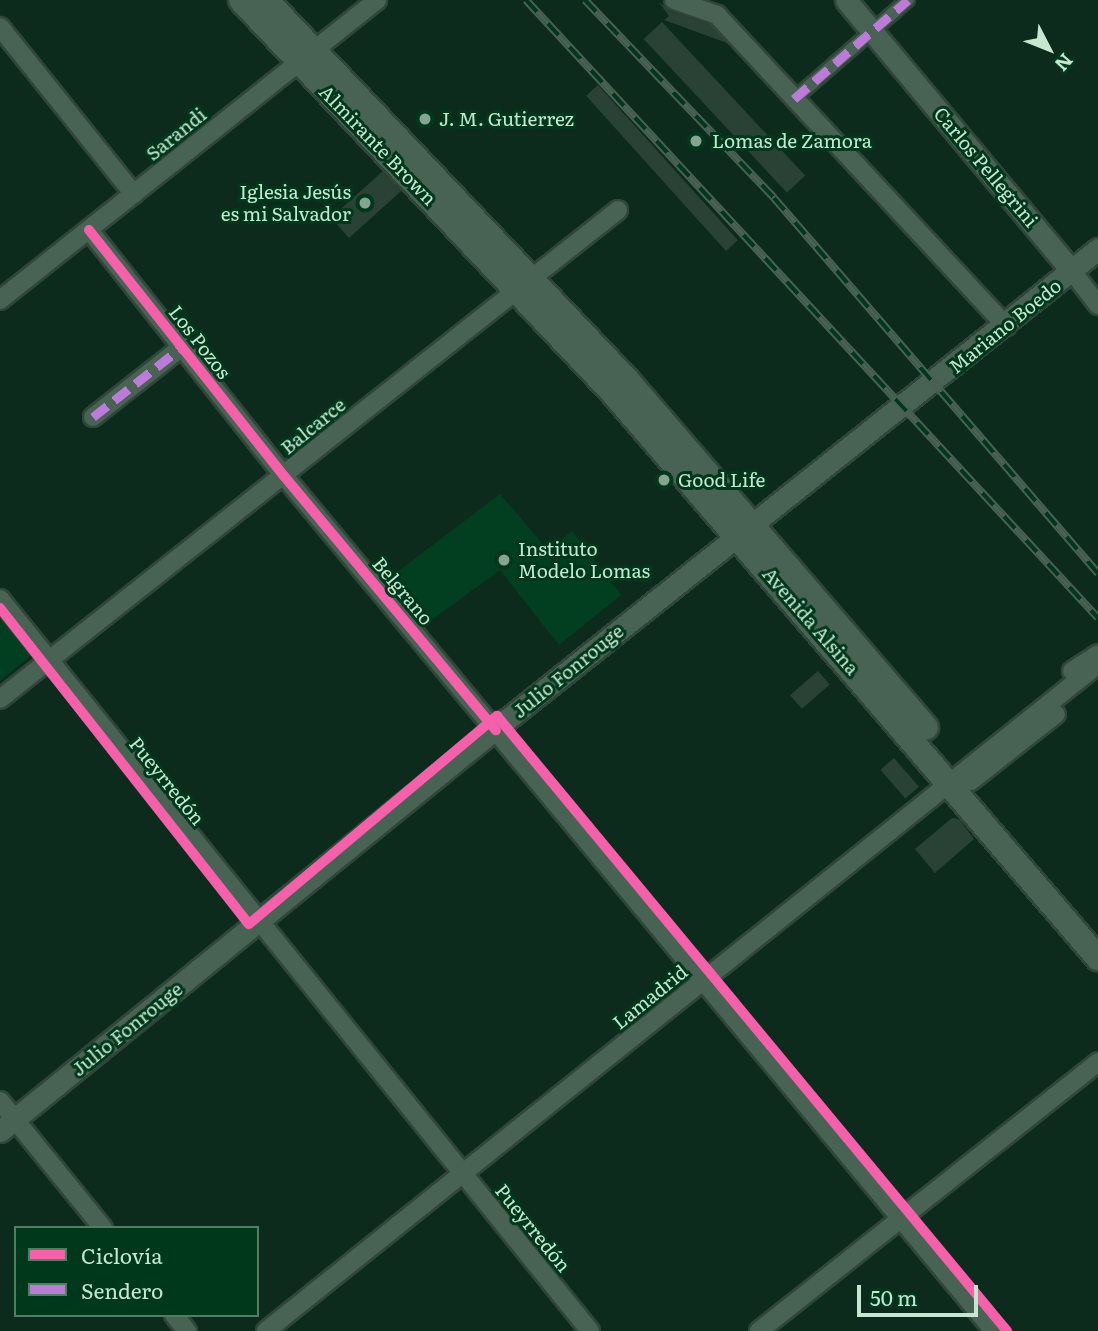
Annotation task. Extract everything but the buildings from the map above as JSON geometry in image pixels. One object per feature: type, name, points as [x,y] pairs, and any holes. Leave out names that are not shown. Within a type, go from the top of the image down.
[{"type":"main road","name":"Almirante Brown","points":[[241,0],[306,56],[524,284]]},
{"type":"main road","name":"Almirante Brown","points":[[266,0],[306,56]]},
{"type":"main road","name":"Avenida Alsina","points":[[524,284],[745,529],[1098,933]]},
{"type":"main road","name":"Avenida Alsina","points":[[960,775],[1098,958]]},
{"type":"street","name":"Sarandi","points":[[0,300],[377,0]]},
{"type":"street","points":[[674,0],[709,9],[1006,326]]},
{"type":"street","name":"Carlos Pellegrini","points":[[846,0],[1098,305]]},
{"type":"street","points":[[794,99],[908,0]]},
{"type":"street","points":[[0,26],[134,194]]},
{"type":"street","name":"Balcarce","points":[[0,699],[618,211]]},
{"type":"street","name":"Los Pozos","points":[[89,230],[284,476]]},
{"type":"street","name":"Mariano Boedo","points":[[911,401],[1098,250]]},
{"type":"street","points":[[93,417],[182,347]]},
{"type":"street","name":"Julio Fonrouge","points":[[7,1125],[259,924],[495,729],[745,529],[911,401]]},
{"type":"street","name":"Belgrano","points":[[284,476],[994,1331]]},
{"type":"street","name":"Pueyrredón","points":[[0,599],[259,924],[590,1331]]},
{"type":"street","name":"Lamadrid","points":[[960,775],[1096,668]]},
{"type":"street","name":"Lamadrid","points":[[267,1331],[1096,668]]},
{"type":"street","points":[[759,1331],[1098,1062]]},
{"type":"street","points":[[0,1101],[7,1125],[101,1226]]},
{"type":"street","points":[[176,1317],[187,1331]]},
{"type":"shaded area","name":"Instituto Modelo Lomas","points":[[500,494],[548,550],[572,531],[621,595],[559,645],[500,570],[433,619],[396,573]]},
{"type":"shaded area","points":[[0,610],[34,653],[0,681]]},
{"type":"railway","points":[[526,0],[1098,618]]},
{"type":"railway","points":[[585,0],[774,198],[1098,574]]},
{"type":"marked path","points":[[794,99],[908,0]]},
{"type":"marked path","points":[[93,417],[182,347]]},
{"type":"cycle path","points":[[89,230],[284,476],[496,730]]},
{"type":"cycle path","points":[[0,608],[249,924],[497,716],[1007,1331]]},
{"type":"place","name":"J. M. Gutierrez","points":[[425,119]]},
{"type":"place","name":"Lomas de Zamora","points":[[696,141]]},
{"type":"place","name":"Iglesia Jesús es mi Salvador","points":[[365,203]]},
{"type":"place","name":"Good Life","points":[[664,480]]},
{"type":"place","name":"Instituto Modelo Lomas","points":[[504,560]]}]
